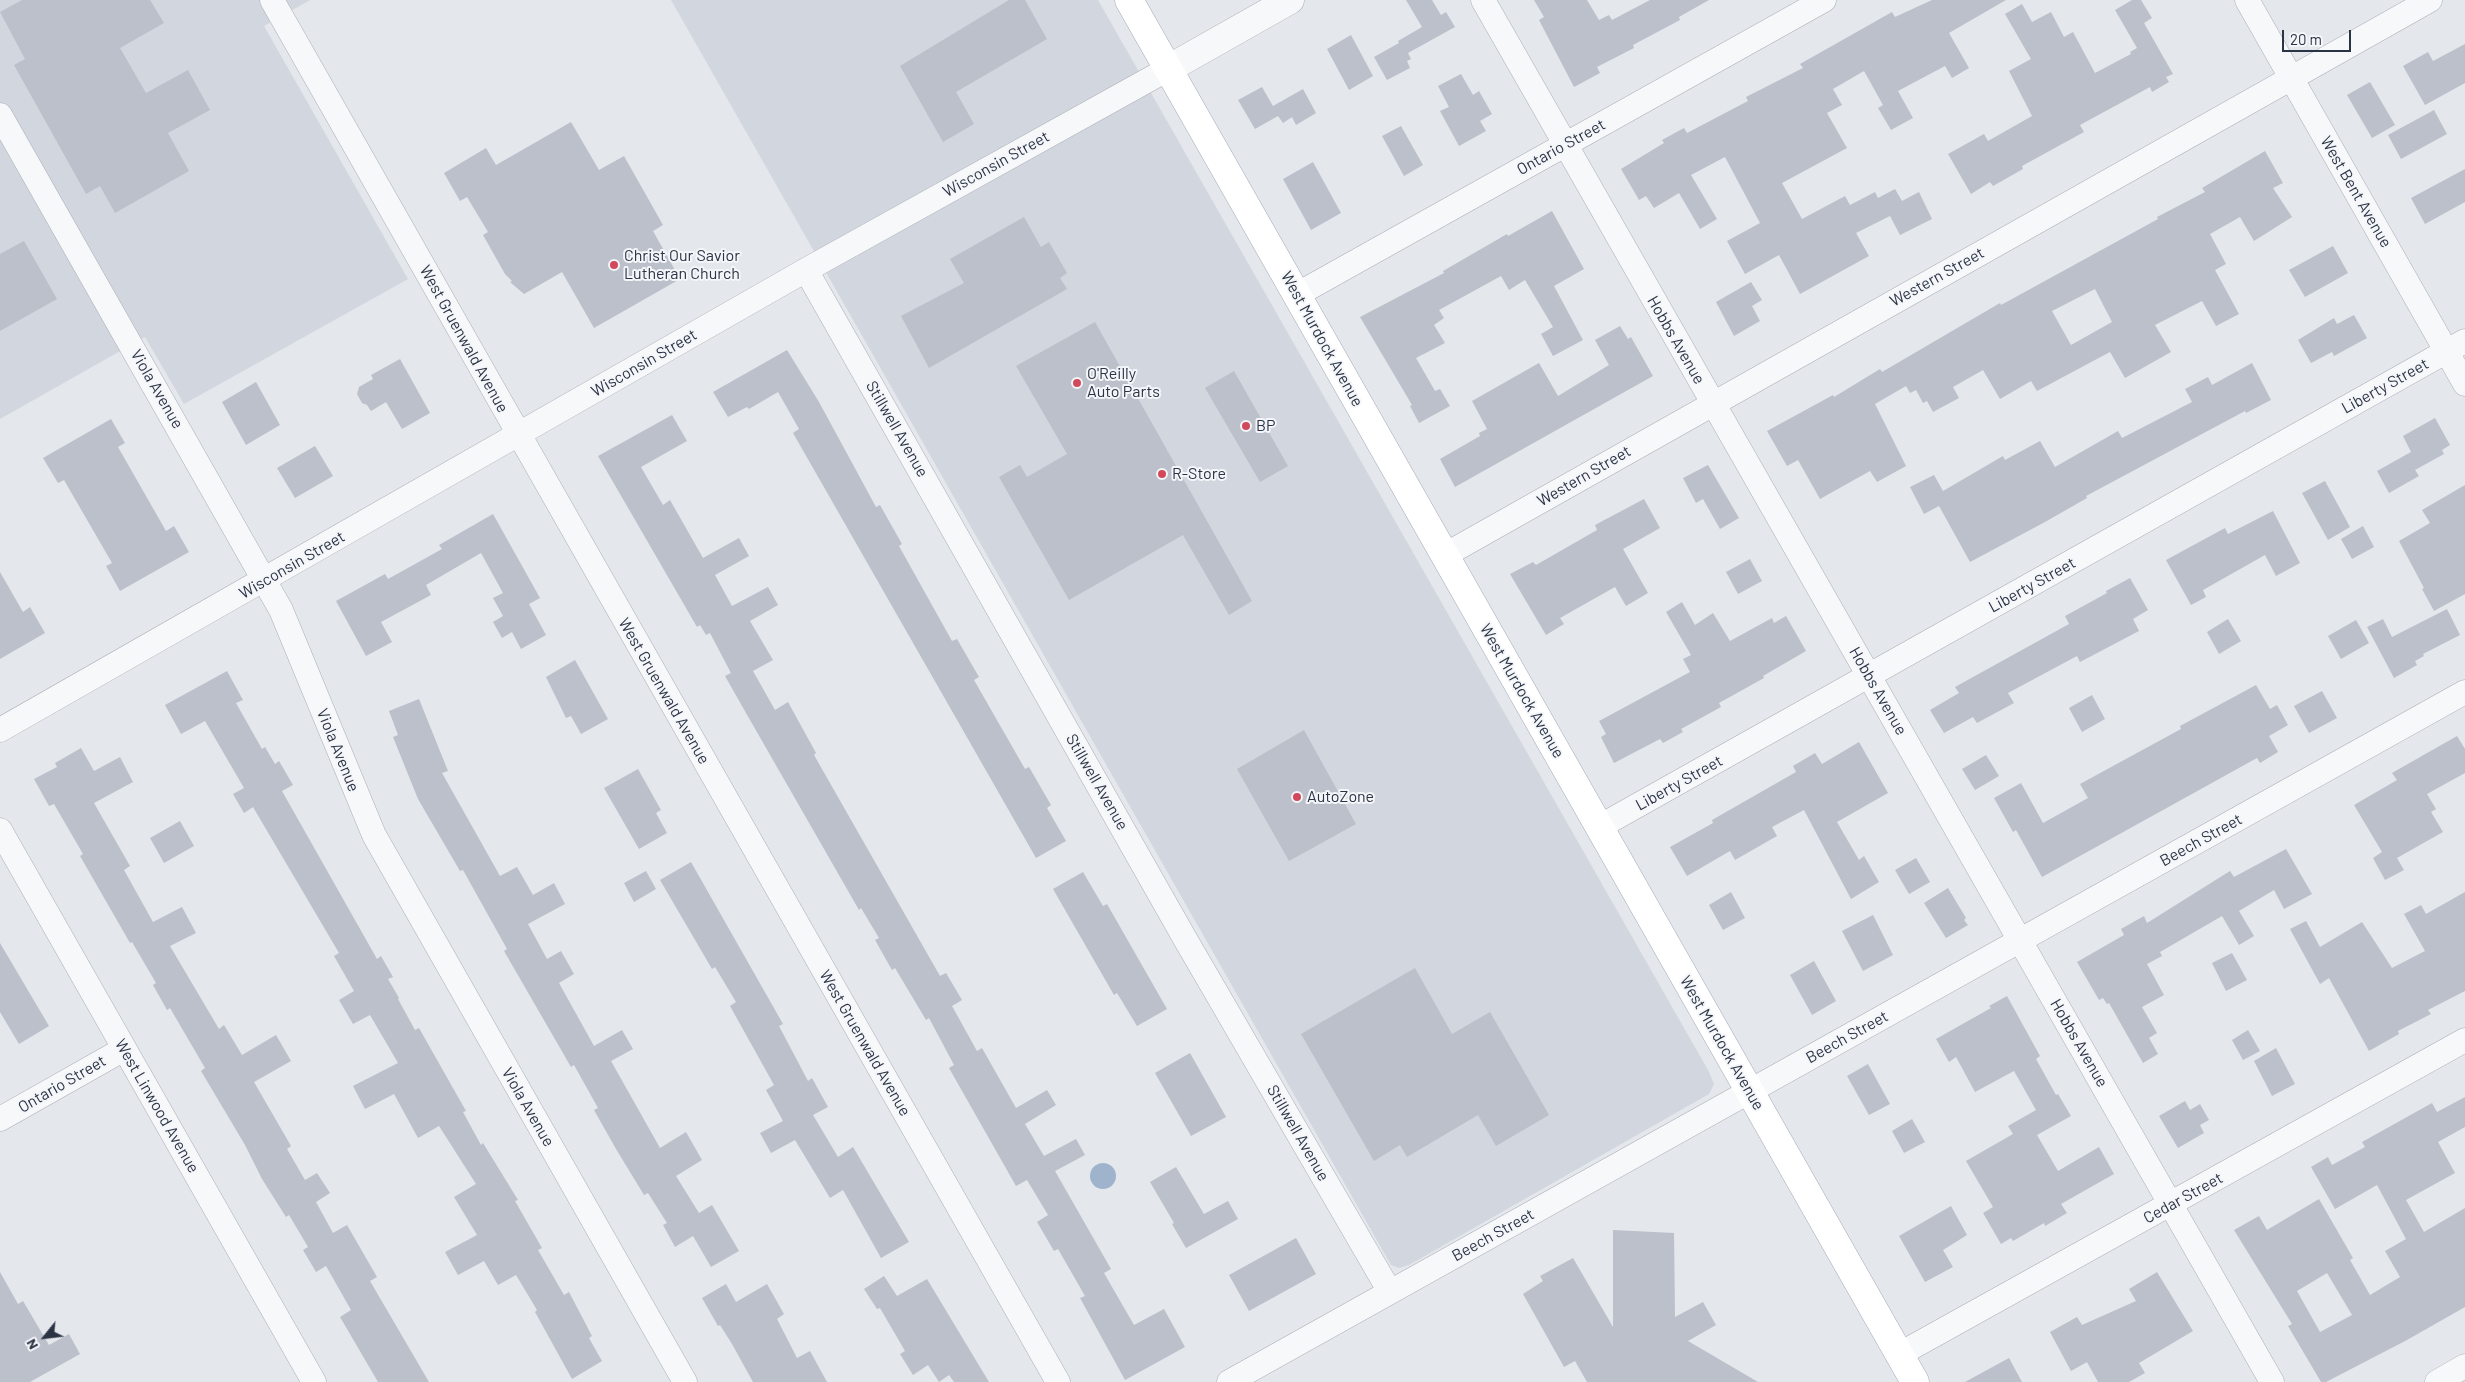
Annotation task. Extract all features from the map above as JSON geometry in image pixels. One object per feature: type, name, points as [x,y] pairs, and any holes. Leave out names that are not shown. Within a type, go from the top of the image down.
[{"type":"main road","name":"West Murdock Avenue","points":[[1128,0],[1298,294],[1367,421],[1915,1382]]},
{"type":"street","name":"West Gruenwald Avenue","points":[[272,0],[518,436],[1058,1382]]},
{"type":"street","name":"Wisconsin Street","points":[[0,730],[806,270],[1290,0]]},
{"type":"street","name":"Hobbs Avenue","points":[[1483,0],[1564,145],[1870,676],[2272,1382]]},
{"type":"street","name":"Ontario Street","points":[[1298,294],[1824,0]]},
{"type":"street","name":"West Bent Avenue","points":[[2247,0],[2291,77],[2456,346],[2465,384]]},
{"type":"street","name":"Western Street","points":[[1445,555],[2430,0]]},
{"type":"street","name":"Viola Avenue","points":[[0,115],[281,610],[374,835],[685,1382]]},
{"type":"street","name":"Stillwell Avenue","points":[[806,270],[1180,929],[1390,1292]]},
{"type":"street","name":"Liberty Street","points":[[1599,827],[2456,346]]},
{"type":"street","name":"Beech Street","points":[[1229,1382],[1655,1146],[1749,1091],[2465,692]]},
{"type":"street","name":"West Linwood Avenue","points":[[0,830],[314,1382]]},
{"type":"street","name":"Cedar Street","points":[[1900,1354],[2465,1040]]},
{"type":"street","name":"Ontario Street","points":[[0,1119],[124,1048]]},
{"type":"street","points":[[2437,1382],[2465,1366]]},
{"type":"shaded area","points":[[0,0],[310,0],[264,26],[408,279],[184,404],[145,337],[0,419]]},
{"type":"shaded area","points":[[671,0],[1098,0],[1708,1070],[1714,1084],[1709,1094],[1409,1265],[1399,1268],[1391,1265]]},
{"type":"water","points":[[1103,1163],[1112,1167],[1116,1176],[1112,1185],[1103,1189],[1094,1185],[1090,1176],[1094,1167]]},
{"type":"building","points":[[22,0],[150,0],[164,23],[120,48],[146,93],[188,70],[210,110],[168,133],[189,171],[115,213],[100,186],[86,194],[14,65],[25,59],[0,12]]},
{"type":"building","points":[[1009,0],[1025,0],[1047,39],[956,92],[974,124],[943,142],[900,66]]},
{"type":"building","points":[[1406,0],[1432,0],[1441,15],[1446,12],[1455,27],[1408,53],[1411,59],[1407,61],[1410,68],[1387,80],[1374,57],[1422,27]]},
{"type":"building","points":[[1534,0],[1587,0],[1599,20],[1609,15],[1612,20],[1650,0],[1709,0],[1679,17],[1680,20],[1633,45],[1634,48],[1597,67],[1600,73],[1574,87],[1539,20],[1544,17]]},
{"type":"building","points":[[1932,0],[2006,0],[1949,33],[1969,68],[1952,78],[1945,66],[1898,91],[1913,118],[1891,130],[1878,108],[1883,105],[1864,71],[1833,89],[1842,105],[1827,113],[1847,148],[1782,183],[1802,219],[1845,196],[1850,205],[1875,192],[1878,198],[1895,189],[1902,201],[1919,192],[1932,219],[1900,235],[1890,216],[1856,233],[1869,256],[1800,294],[1779,255],[1745,274],[1727,241],[1760,223],[1725,157],[1691,175],[1717,219],[1700,229],[1679,193],[1654,208],[1646,196],[1639,200],[1621,169],[1664,143],[1662,140],[1684,128],[1687,133],[1748,101],[1746,97],[1803,68],[1800,64],[1892,12],[1895,17]]},
{"type":"building","points":[[2132,0],[2141,0],[2152,18],[2144,23],[2173,74],[2166,77],[2169,82],[2152,92],[2150,87],[2080,125],[2084,132],[2022,166],[2023,169],[1993,186],[1990,182],[1971,194],[1948,154],[1984,134],[1988,141],[2032,116],[2009,71],[2031,59],[2005,14],[2022,4],[2032,22],[2051,12],[2064,37],[2073,32],[2095,73],[2131,54],[2130,52],[2137,48],[2115,10]]},
{"type":"building","points":[[1351,35],[1373,76],[1349,90],[1327,49]]},
{"type":"building","points":[[2465,44],[2465,83],[2425,105],[2403,66],[2428,52],[2433,61]]},
{"type":"building","points":[[1461,74],[1473,95],[1479,91],[1492,114],[1480,121],[1486,131],[1459,146],[1440,111],[1449,107],[1438,86]]},
{"type":"building","points":[[2370,82],[2395,125],[2372,138],[2347,95]]},
{"type":"building","points":[[1262,87],[1273,106],[1303,89],[1316,113],[1296,125],[1292,117],[1283,123],[1278,116],[1255,129],[1238,100]]},
{"type":"building","points":[[2434,110],[2447,134],[2401,159],[2388,135]]},
{"type":"building","points":[[571,122],[599,170],[624,156],[663,225],[653,231],[680,279],[594,328],[562,272],[524,294],[510,282],[512,281],[505,274],[483,235],[488,232],[467,197],[460,201],[444,173],[486,148],[496,165]]},
{"type":"building","points":[[1401,126],[1423,165],[1404,176],[1382,136]]},
{"type":"building","points":[[2265,151],[2283,183],[2273,188],[2292,217],[2254,241],[2240,217],[2210,234],[2226,264],[2215,270],[2239,314],[2216,326],[2202,301],[2155,325],[2171,352],[2125,378],[2110,352],[2037,391],[2031,381],[2000,399],[1983,370],[1953,387],[1959,398],[1933,412],[1927,401],[1923,403],[1916,390],[1910,393],[1906,386],[1875,404],[1906,466],[1877,482],[1870,471],[1820,499],[1798,460],[1787,466],[1767,431],[1833,395],[1834,397],[1880,369],[1882,372],[2000,303],[2001,305],[2158,219],[2157,217],[2205,192],[2202,188]],"holes":[[[2095,289],[2112,322],[2071,345],[2052,311]]]},
{"type":"building","points":[[1313,162],[1341,213],[1311,230],[1283,179]]},
{"type":"building","points":[[2465,169],[2465,202],[2425,224],[2411,198]]},
{"type":"building","points":[[1552,211],[1584,269],[1554,286],[1583,340],[1553,356],[1541,334],[1553,327],[1525,280],[1509,290],[1501,276],[1439,310],[1444,318],[1434,325],[1445,343],[1416,358],[1435,391],[1440,389],[1450,406],[1419,423],[1410,406],[1412,405],[1360,317],[1444,273],[1443,271],[1507,234],[1508,236]]},
{"type":"building","points":[[1024,217],[1041,247],[1049,242],[1067,273],[1060,278],[1067,289],[929,368],[901,316],[964,283],[950,259]]},
{"type":"building","points":[[24,241],[57,299],[0,331],[0,254]]},
{"type":"building","points":[[2333,246],[2348,273],[2305,297],[2289,270]]},
{"type":"building","points":[[1751,282],[1762,300],[1752,306],[1760,321],[1734,336],[1716,302]]},
{"type":"building","points":[[2354,315],[2367,338],[2334,356],[2332,352],[2311,363],[2298,340],[2334,318],[2337,324]]},
{"type":"building","points":[[1095,322],[1252,601],[1229,615],[1183,535],[1069,600],[999,477],[1020,465],[1027,477],[1067,454],[1016,366]]},
{"type":"building","points":[[1620,326],[1628,339],[1631,337],[1653,376],[1455,487],[1440,459],[1480,436],[1479,433],[1487,429],[1472,401],[1539,363],[1558,396],[1609,365],[1595,340]]},
{"type":"building","points":[[787,350],[819,402],[876,507],[880,505],[902,544],[899,546],[952,641],[957,639],[979,677],[974,680],[1025,769],[1029,767],[1051,805],[1047,808],[1066,841],[1036,858],[793,433],[799,429],[778,392],[749,409],[747,407],[728,417],[713,392]]},
{"type":"building","points":[[400,359],[430,413],[402,429],[386,402],[371,411],[367,405],[362,403],[357,394],[359,387],[373,379],[371,375]]},
{"type":"building","points":[[2252,363],[2271,400],[2246,413],[2245,411],[2086,496],[2087,498],[2045,522],[1970,562],[1939,506],[1924,514],[1910,487],[1934,475],[1943,491],[2003,456],[2005,460],[2040,441],[2055,467],[2118,431],[2122,438],[2192,402],[2185,389],[2208,377],[2212,385]]},
{"type":"building","points":[[1234,371],[1288,466],[1260,482],[1205,388]]},
{"type":"building","points":[[256,382],[280,425],[246,445],[222,402]]},
{"type":"building","points":[[672,415],[687,441],[641,467],[663,505],[670,500],[703,558],[739,538],[749,556],[715,575],[732,606],[768,587],[778,605],[750,621],[773,660],[753,671],[775,710],[788,702],[816,753],[814,755],[940,976],[946,973],[962,1000],[952,1006],[977,1051],[982,1048],[1016,1108],[1047,1090],[1056,1105],[1025,1124],[1044,1156],[1076,1139],[1085,1155],[1055,1171],[1111,1269],[1104,1273],[1134,1325],[1164,1309],[1185,1347],[1125,1380],[1080,1298],[1085,1296],[1058,1249],[1054,1251],[1037,1222],[1048,1215],[1027,1180],[1016,1186],[949,1068],[954,1065],[929,1018],[926,1020],[895,968],[892,970],[875,940],[879,938],[861,908],[859,910],[725,676],[731,673],[710,633],[706,635],[700,625],[697,627],[598,456]]},
{"type":"building","points":[[2435,418],[2450,445],[2442,450],[2444,454],[2415,470],[2419,476],[2389,493],[2377,471],[2411,452],[2403,436]]},
{"type":"building","points":[[111,419],[125,443],[118,447],[166,531],[174,526],[189,552],[120,591],[106,566],[112,563],[64,480],[58,483],[43,458]]},
{"type":"building","points":[[315,446],[333,476],[295,498],[277,468]]},
{"type":"building","points":[[1708,465],[1739,518],[1720,529],[1703,499],[1696,503],[1683,478]]},
{"type":"building","points":[[2325,481],[2350,527],[2328,540],[2302,493]]},
{"type":"building","points":[[2465,485],[2465,594],[2434,611],[2399,541],[2430,523],[2422,510]]},
{"type":"building","points":[[1644,499],[1660,528],[1623,549],[1648,593],[1626,606],[1615,587],[1560,618],[1564,624],[1546,635],[1510,574],[1533,562],[1536,565],[1597,530],[1595,525]]},
{"type":"building","points":[[2273,511],[2300,563],[2276,576],[2265,555],[2203,590],[2206,597],[2191,605],[2166,560],[2225,528],[2228,534]]},
{"type":"building","points":[[493,514],[540,598],[529,604],[546,635],[521,649],[512,632],[502,638],[493,622],[503,616],[493,598],[503,593],[481,553],[426,585],[431,595],[381,622],[392,642],[366,656],[336,601],[385,574],[388,579],[442,549],[439,545]]},
{"type":"building","points":[[2363,526],[2374,547],[2352,559],[2341,539]]},
{"type":"building","points":[[1750,559],[1762,581],[1738,594],[1726,572]]},
{"type":"building","points":[[0,572],[23,612],[30,607],[45,633],[0,659]]},
{"type":"building","points":[[2130,578],[2148,610],[2133,619],[2139,631],[2080,662],[2077,656],[2008,693],[2014,703],[1977,723],[1973,717],[1944,733],[1930,710],[1959,693],[1955,687],[2069,624],[2065,616]]},
{"type":"building","points":[[1682,602],[1695,625],[1713,613],[1730,641],[1772,618],[1774,623],[1786,616],[1806,651],[1763,676],[1764,678],[1719,703],[1721,707],[1681,729],[1683,732],[1663,743],[1660,739],[1614,763],[1601,737],[1606,734],[1599,721],[1690,672],[1683,659],[1691,655],[1666,612]]},
{"type":"building","points":[[2447,609],[2460,635],[2423,654],[2424,656],[2415,661],[2417,665],[2394,678],[2367,627],[2383,619],[2392,637]]},
{"type":"building","points":[[2228,619],[2241,641],[2219,654],[2207,632]]},
{"type":"building","points":[[2356,620],[2369,643],[2341,659],[2328,636]]},
{"type":"building","points":[[575,660],[608,719],[581,734],[571,716],[566,718],[546,677]]},
{"type":"building","points":[[227,671],[243,700],[236,703],[262,749],[265,747],[275,764],[279,761],[293,785],[282,791],[377,959],[381,956],[393,977],[388,979],[415,1030],[419,1028],[466,1111],[463,1112],[481,1145],[483,1143],[518,1200],[515,1201],[542,1248],[538,1250],[564,1295],[569,1292],[592,1336],[589,1338],[602,1361],[572,1379],[535,1312],[537,1310],[516,1275],[498,1285],[484,1261],[458,1275],[445,1252],[477,1235],[454,1197],[476,1184],[439,1126],[418,1138],[394,1094],[365,1109],[353,1086],[398,1063],[370,1015],[353,1024],[339,1000],[354,991],[334,956],[339,953],[253,807],[244,813],[233,794],[244,788],[205,721],[181,734],[165,705]]},
{"type":"building","points":[[2256,685],[2270,709],[2277,705],[2288,725],[2269,736],[2278,752],[2260,763],[2257,758],[2042,877],[2016,830],[2013,832],[1994,798],[2021,783],[2043,823],[2088,798],[2080,784],[2181,729],[2180,726]]},
{"type":"building","points":[[2322,691],[2337,718],[2309,733],[2294,706]]},
{"type":"building","points":[[2092,695],[2105,719],[2082,732],[2069,708]]},
{"type":"building","points":[[419,699],[448,771],[442,773],[500,876],[517,867],[533,895],[554,883],[565,904],[528,924],[547,959],[561,951],[574,974],[559,983],[594,1046],[622,1030],[633,1049],[611,1061],[660,1148],[686,1132],[702,1160],[676,1176],[699,1213],[712,1205],[739,1251],[711,1267],[693,1236],[675,1247],[663,1225],[667,1223],[648,1193],[644,1195],[616,1149],[594,1110],[598,1108],[574,1065],[571,1067],[504,951],[507,949],[463,870],[460,871],[418,799],[393,737],[398,735],[389,711]]},
{"type":"building","name":"AutoZone","points":[[1304,730],[1356,824],[1289,861],[1237,769]]},
{"type":"building","points":[[2457,736],[2465,749],[2465,773],[2427,794],[2436,809],[2431,812],[2443,832],[2397,858],[2404,870],[2385,880],[2373,858],[2382,852],[2354,805],[2397,780],[2392,773]]},
{"type":"building","points":[[1859,742],[1888,793],[1837,822],[1859,860],[1864,856],[1879,882],[1851,899],[1804,810],[1772,827],[1777,836],[1735,860],[1730,851],[1687,876],[1670,847],[1713,823],[1712,820],[1796,772],[1793,766],[1815,753],[1822,764]]},
{"type":"building","points":[[81,748],[94,771],[120,757],[133,782],[94,803],[130,866],[124,870],[153,922],[182,907],[196,933],[170,946],[219,1029],[224,1025],[242,1055],[276,1035],[291,1061],[254,1082],[291,1146],[287,1149],[305,1180],[317,1173],[330,1193],[316,1202],[333,1233],[347,1225],[377,1277],[370,1281],[429,1382],[378,1382],[340,1317],[351,1310],[326,1266],[316,1272],[303,1250],[308,1247],[289,1215],[286,1217],[262,1179],[245,1145],[201,1071],[205,1068],[170,1008],[167,1010],[153,985],[156,983],[132,942],[130,943],[80,856],[83,854],[54,804],[49,806],[34,779],[57,767],[55,763]]},
{"type":"building","points":[[1986,755],[1999,776],[1975,790],[1962,769]]},
{"type":"building","points":[[638,769],[661,810],[656,813],[667,833],[639,849],[604,788]]},
{"type":"building","points":[[180,821],[194,846],[164,863],[150,838]]},
{"type":"building","points":[[2286,849],[2312,894],[2284,909],[2274,890],[2239,911],[2254,936],[2239,945],[2222,916],[2160,952],[2162,956],[2147,964],[2164,995],[2142,1007],[2157,1033],[2149,1038],[2158,1054],[2143,1063],[2109,1003],[2107,1004],[2103,998],[2099,1000],[2077,962],[2124,935],[2121,929],[2144,916],[2147,923],[2230,871],[2234,877]]},
{"type":"building","points":[[1916,858],[1930,882],[1909,894],[1895,870]]},
{"type":"building","points":[[691,862],[783,1024],[779,1026],[808,1081],[812,1078],[828,1107],[813,1115],[838,1157],[853,1147],[909,1242],[881,1258],[843,1190],[830,1198],[795,1140],[771,1153],[760,1133],[783,1121],[766,1090],[774,1085],[730,1006],[736,1002],[715,967],[712,969],[660,880]]},
{"type":"building","points":[[646,871],[656,889],[634,902],[624,883]]},
{"type":"building","points":[[1083,872],[1103,906],[1107,904],[1167,1009],[1137,1026],[1117,993],[1114,995],[1053,889]]},
{"type":"building","points":[[1948,888],[1966,918],[1964,920],[1968,925],[1946,938],[1924,903]]},
{"type":"building","points":[[1731,892],[1745,918],[1723,930],[1709,905]]},
{"type":"building","points":[[2465,892],[2465,991],[2428,1010],[2431,1014],[2398,1031],[2399,1034],[2369,1051],[2329,978],[2320,984],[2290,929],[2306,921],[2320,947],[2362,922],[2392,968],[2425,951],[2404,914],[2421,905],[2426,914]]},
{"type":"building","points":[[1873,915],[1893,955],[1863,971],[1842,931]]},
{"type":"building","points":[[0,943],[49,1026],[19,1044],[0,1012]]},
{"type":"building","points":[[2232,953],[2247,980],[2226,991],[2212,963]]},
{"type":"building","points":[[1814,961],[1836,1001],[1812,1015],[1790,975]]},
{"type":"building","points":[[1415,968],[1452,1034],[1490,1012],[1549,1115],[1496,1146],[1478,1115],[1407,1157],[1400,1145],[1374,1161],[1301,1034]]},
{"type":"building","points":[[2007,996],[2040,1056],[2036,1059],[2056,1095],[2058,1094],[2071,1116],[2037,1135],[2058,1171],[2099,1147],[2114,1174],[2061,1204],[2067,1213],[2045,1226],[2044,1223],[2013,1241],[2011,1238],[2001,1244],[1983,1213],[1993,1207],[1966,1161],[2013,1134],[2008,1126],[2036,1110],[2014,1071],[1975,1092],[1956,1057],[1949,1062],[1936,1039],[1991,1008],[1989,1006]]},
{"type":"building","points":[[2248,1030],[2260,1051],[2243,1060],[2232,1040]]},
{"type":"building","points":[[2276,1048],[2295,1084],[2272,1096],[2254,1061]]},
{"type":"building","points":[[1190,1053],[1226,1117],[1191,1136],[1155,1073]]},
{"type":"building","points":[[1868,1064],[1890,1104],[1869,1115],[1847,1076]]},
{"type":"building","points":[[2465,1097],[2465,1127],[2438,1142],[2455,1173],[2406,1200],[2424,1232],[2465,1208],[2465,1307],[2407,1340],[2326,1382],[2321,1382],[2288,1326],[2292,1324],[2234,1230],[2259,1216],[2267,1230],[2319,1199],[2353,1258],[2350,1260],[2370,1295],[2400,1277],[2385,1251],[2406,1239],[2377,1185],[2335,1209],[2311,1167],[2328,1157],[2332,1165],[2365,1147],[2362,1142],[2432,1103],[2437,1112]],"holes":[[[2327,1273],[2352,1315],[2320,1332],[2297,1291]]]},
{"type":"building","points":[[2185,1101],[2190,1110],[2200,1104],[2209,1120],[2200,1125],[2204,1133],[2178,1148],[2159,1116]]},
{"type":"building","points":[[1912,1119],[1925,1142],[1904,1153],[1892,1131]]},
{"type":"building","points":[[1176,1167],[1204,1214],[1228,1201],[1238,1219],[1186,1248],[1150,1182]]},
{"type":"building","points":[[1951,1206],[1967,1235],[1943,1250],[1953,1267],[1925,1282],[1899,1236]]},
{"type":"building","points":[[1613,1230],[1674,1233],[1675,1317],[1703,1302],[1716,1325],[1688,1341],[1758,1382],[1587,1382],[1575,1361],[1564,1367],[1523,1294],[1543,1281],[1540,1276],[1573,1258],[1613,1327]]},
{"type":"building","points":[[1296,1238],[1316,1274],[1249,1311],[1229,1275]]},
{"type":"building","points":[[0,1272],[18,1304],[23,1301],[49,1345],[69,1334],[80,1354],[30,1382],[0,1382]]},
{"type":"building","points":[[2157,1272],[2193,1331],[2139,1363],[2145,1373],[2129,1382],[2098,1382],[2087,1362],[2071,1371],[2050,1332],[2077,1317],[2082,1325],[2136,1301],[2129,1289]]},
{"type":"building","points":[[884,1276],[897,1296],[927,1279],[989,1382],[954,1382],[949,1375],[939,1382],[928,1365],[913,1375],[900,1354],[905,1351],[880,1308],[877,1309],[864,1289]]},
{"type":"building","points":[[726,1284],[736,1302],[767,1284],[784,1314],[777,1319],[797,1358],[810,1351],[827,1382],[753,1382],[732,1344],[720,1325],[718,1326],[702,1298]]},
{"type":"building","points":[[2009,1358],[2022,1382],[1965,1382]]},
{"type":"place","name":"Christ Our Savior Lutheran Church","points":[[614,265]]},
{"type":"place","name":"O'Reilly Auto Parts","points":[[1077,383]]},
{"type":"place","name":"BP","points":[[1246,426]]},
{"type":"place","name":"R-Store","points":[[1162,474]]},
{"type":"place","name":"AutoZone","points":[[1297,797]]}]
